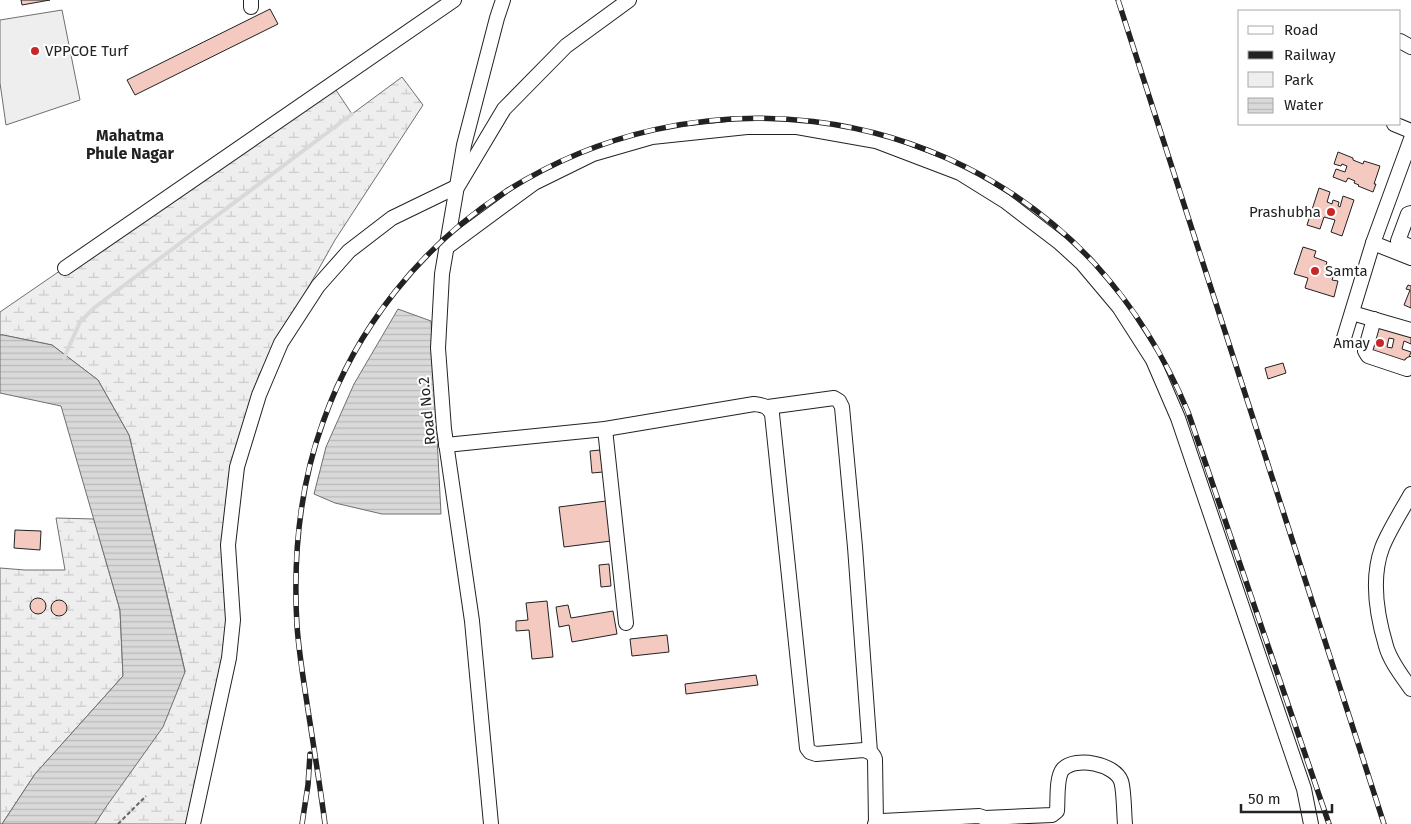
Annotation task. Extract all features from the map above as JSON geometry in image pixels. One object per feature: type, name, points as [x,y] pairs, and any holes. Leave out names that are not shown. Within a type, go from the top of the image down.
[{"type":"street","points":[[65,268],[454,0]]},
{"type":"street","name":"Road No.2","points":[[491,824],[472,621],[444,430],[438,348],[442,274],[464,145],[503,0]]},
{"type":"street","points":[[193,824],[229,658],[233,620],[228,545],[237,467],[259,395],[281,343],[318,286],[349,251],[392,218],[458,186],[504,110],[566,46],[629,0]]},
{"type":"street","points":[[1396,125],[1411,131]]},
{"type":"street","points":[[446,247],[534,183],[594,154],[652,137],[747,127],[797,127],[876,141],[960,173],[1005,201],[1060,243],[1082,263],[1119,306],[1153,360],[1182,428],[1304,788],[1311,824]]},
{"type":"street","points":[[1344,338],[1374,243],[1411,140]]},
{"type":"street","points":[[1411,213],[1408,214],[1398,241],[1411,247]]},
{"type":"street","points":[[1374,243],[1411,258]]},
{"type":"street","points":[[1352,312],[1411,330]]},
{"type":"street","points":[[1374,319],[1365,351],[1366,354],[1407,369],[1411,364]]},
{"type":"street","points":[[768,407],[834,398],[840,401],[842,407],[875,773],[876,824],[882,821],[979,816],[987,821],[1052,815],[1058,818],[1059,778],[1062,770],[1070,764],[1098,764],[1117,774],[1122,782],[1125,824]]},
{"type":"street","points":[[446,445],[605,429],[754,404],[762,404],[768,407],[772,414],[807,748],[810,752],[816,754],[864,750],[873,755]]},
{"type":"street","points":[[605,429],[626,623]]},
{"type":"street","points":[[1411,494],[1382,546],[1377,566],[1377,604],[1386,647],[1399,672],[1411,689]]},
{"type":"path","points":[[118,824],[146,796]]},
{"type":"green space","name":"VPPCOE Turf","points":[[62,10],[80,100],[6,125],[0,83],[0,20]]},
{"type":"green space","points":[[402,77],[423,105],[335,240],[259,375],[242,427],[229,628],[189,824],[95,824],[185,671],[129,435],[98,380],[52,345],[0,335],[0,312],[332,84],[352,114]]},
{"type":"green space","points":[[56,518],[94,519],[120,610],[123,676],[35,774],[2,824],[0,824],[0,568],[65,570]]},
{"type":"water","points":[[398,309],[431,321],[441,514],[382,514],[335,503],[314,494],[326,447],[354,384]]},
{"type":"water","points":[[0,335],[52,345],[98,380],[129,435],[185,672],[163,727],[95,824],[2,824],[35,774],[123,676],[120,610],[61,406],[0,393]]},
{"type":"building","points":[[21,0],[50,0],[22,5]]},
{"type":"building","points":[[270,9],[278,24],[135,95],[127,80]]},
{"type":"building","points":[[1338,152],[1363,164],[1364,161],[1380,166],[1373,192],[1358,186],[1354,183],[1355,181],[1348,178],[1346,182],[1333,177],[1336,169],[1345,172],[1347,166],[1334,164]]},
{"type":"building","name":"Prashubha","points":[[1319,188],[1330,192],[1327,202],[1332,204],[1333,200],[1339,202],[1338,206],[1340,207],[1343,196],[1354,200],[1342,236],[1331,232],[1335,220],[1324,217],[1320,229],[1307,225]]},
{"type":"building","name":"Samta","points":[[1303,247],[1316,251],[1314,257],[1327,262],[1326,265],[1336,268],[1332,280],[1338,281],[1334,297],[1305,288],[1308,278],[1294,274]]},
{"type":"building","points":[[1408,285],[1411,286],[1411,308],[1404,305],[1410,290],[1406,289]]},
{"type":"building","name":"Amay","points":[[1377,322],[1411,332],[1411,344],[1404,341],[1402,349],[1411,352],[1406,365],[1369,353]],"holes":[[[1389,338],[1394,339],[1392,348],[1387,347]]]},
{"type":"building","points":[[1283,363],[1286,373],[1268,379],[1265,368]]},
{"type":"building","points":[[600,450],[603,472],[592,473],[590,451]]},
{"type":"building","points":[[606,501],[611,541],[564,547],[559,507]]},
{"type":"building","points":[[15,530],[41,531],[40,550],[14,548]]},
{"type":"building","points":[[609,564],[611,586],[601,587],[599,565]]},
{"type":"building","points":[[38,598],[44,600],[46,606],[44,612],[38,614],[32,612],[30,606],[32,600]]},
{"type":"building","points":[[59,600],[67,608],[59,616],[51,608]]},
{"type":"building","points":[[547,601],[553,657],[532,659],[529,630],[516,631],[516,621],[528,620],[526,603]]},
{"type":"building","points":[[568,605],[571,618],[613,611],[617,634],[572,642],[569,625],[559,627],[556,607]]},
{"type":"building","points":[[667,635],[669,652],[632,656],[630,639]]},
{"type":"building","points":[[756,675],[758,685],[686,694],[685,684]]},
{"type":"waterway","points":[[64,358],[80,322],[94,308],[352,114]]},
{"type":"railway","points":[[1118,0],[1384,824]]},
{"type":"railway","points":[[325,824],[298,637],[296,600],[297,549],[303,497],[315,447],[337,387],[354,354],[373,322],[419,264],[474,214],[505,192],[578,154],[655,130],[734,119],[813,121],[891,138],[965,167],[1034,209],[1095,264],[1110,281],[1148,334],[1188,412],[1329,824]]},
{"type":"railway","points":[[302,824],[308,785],[310,754]]},
{"type":"place","name":"VPPCOE Turf","points":[[35,51]]},
{"type":"place","name":"Prashubha","points":[[1331,212]]},
{"type":"place","name":"Samta","points":[[1315,271]]},
{"type":"place","name":"Amay","points":[[1380,343]]},
{"type":"district","name":"Mahatma Phule Nagar","points":[[130,144]]}]
